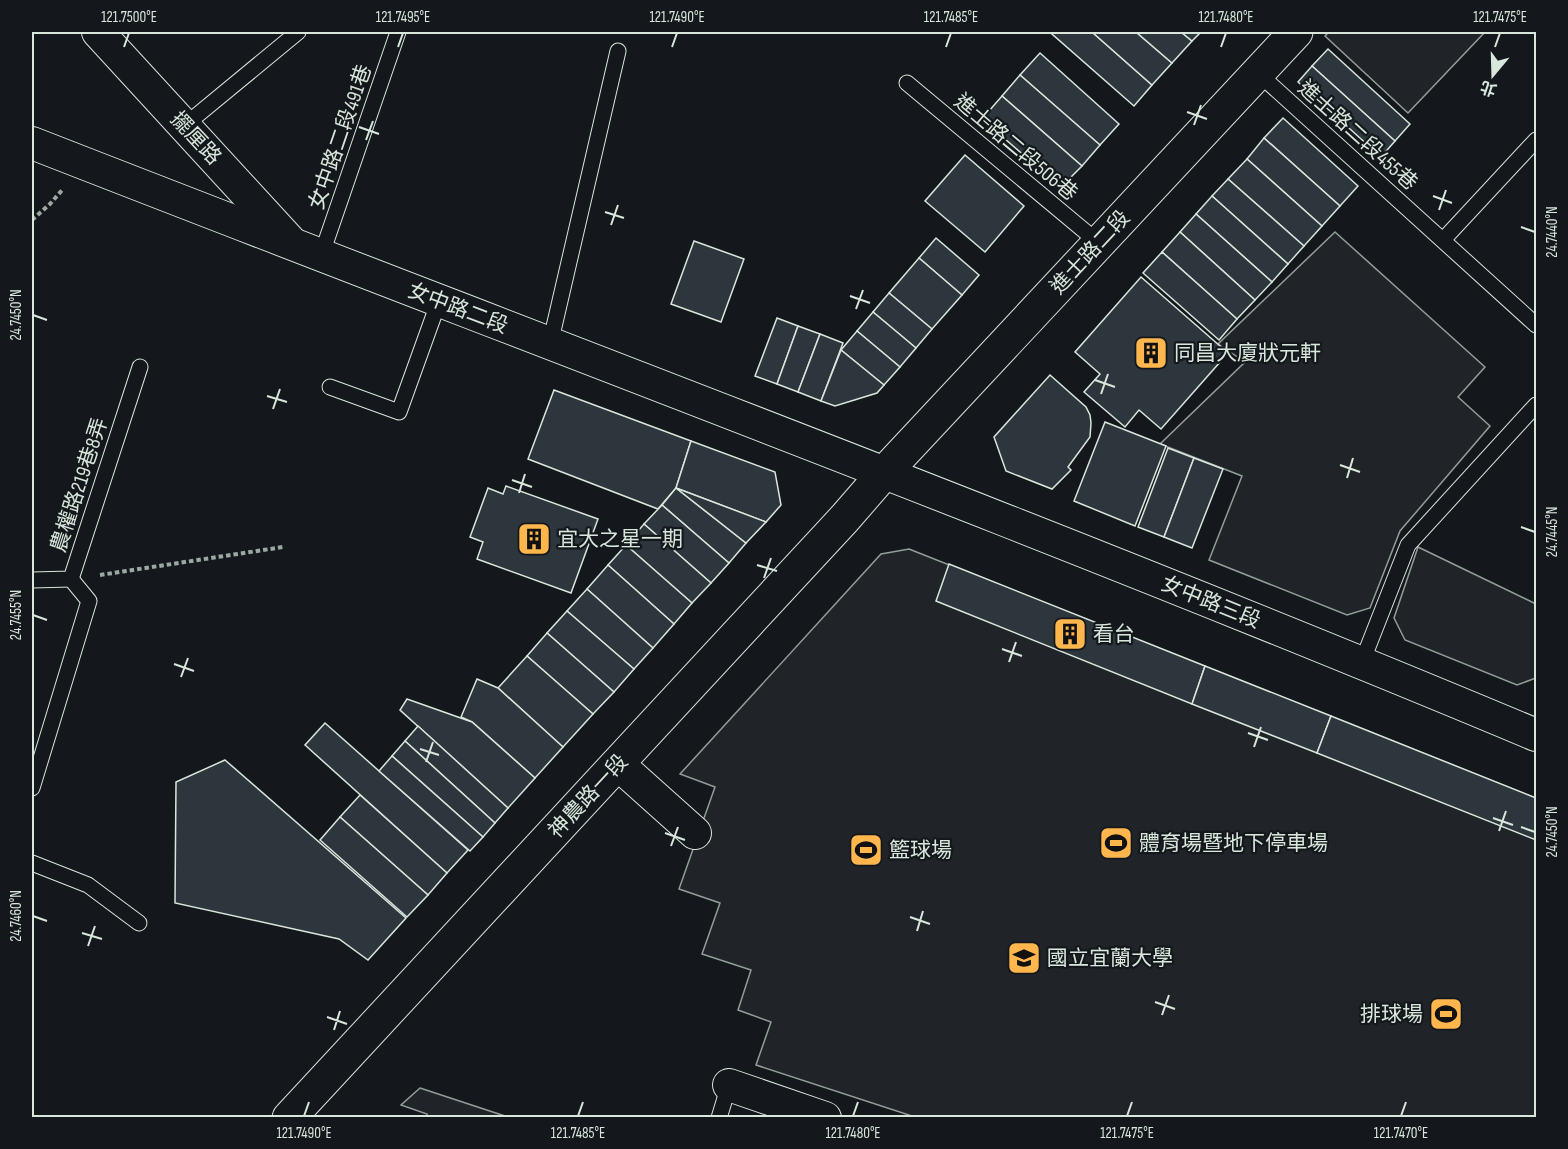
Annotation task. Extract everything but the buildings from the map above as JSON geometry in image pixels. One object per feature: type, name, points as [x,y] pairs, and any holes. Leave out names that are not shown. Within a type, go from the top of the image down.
[{"type":"street","name":"擺厘路","points":[[98,32],[184,126],[307,250]]},
{"type":"street","name":"進士路二段","points":[[884,473],[1296,32]]},
{"type":"street","name":"女中路二段","points":[[32,144],[884,473]]},
{"type":"street","name":"女中路三段","points":[[884,473],[1536,732]]},
{"type":"street","name":"神農路一段","points":[[289,1118],[837,527],[884,473]]},
{"type":"street","points":[[618,764],[695,833]]},
{"type":"street","points":[[729,1085],[825,1118]]},
{"type":"lane","points":[[184,126],[298,32]]},
{"type":"lane","name":"女中路二段491巷","points":[[307,250],[398,32]]},
{"type":"lane","points":[[550,344],[618,51]]},
{"type":"lane","name":"進士路二段455巷","points":[[1258,73],[1536,325]]},
{"type":"lane","name":"進士路二段506巷","points":[[907,83],[1099,243]]},
{"type":"lane","points":[[1443,240],[1536,140]]},
{"type":"lane","points":[[330,387],[399,412],[439,301]]},
{"type":"lane","name":"農權路219巷8弄","points":[[32,580],[71,579],[140,367]]},
{"type":"lane","points":[[1362,662],[1408,545],[1536,405]]},
{"type":"lane","points":[[32,788],[89,601],[71,579]]},
{"type":"lane","points":[[32,863],[88,885],[139,923]]},
{"type":"lane","points":[[718,1118],[729,1085]]},
{"type":"path","points":[[32,220],[50,204],[84,164]]},
{"type":"path","points":[[71,579],[283,547]]},
{"type":"shaded area","points":[[1329,32],[1485,32],[1408,113],[1325,36]]},
{"type":"shaded area","points":[[1335,232],[1485,367],[1458,397],[1490,426],[1400,531],[1370,608],[1347,615],[1209,560],[1242,476],[1160,444],[1245,362],[1218,344]]},
{"type":"shaded area","points":[[1418,547],[1536,604],[1536,678],[1517,685],[1405,640],[1394,618]]},
{"type":"shaded area","name":"體育場暨地下停車場","points":[[909,549],[1536,798],[1536,1117],[915,1117],[756,1065],[771,1022],[738,1010],[751,970],[702,954],[720,903],[679,889],[715,787],[680,774],[881,554]]},
{"type":"shaded area","points":[[420,1088],[508,1117],[428,1117],[427,1114],[401,1105]]},
{"type":"place","name":"同昌大廈狀元軒","points":[[1151,353]]},
{"type":"place","name":"宜大之星一期","points":[[534,539]]},
{"type":"place","name":"看台","points":[[1070,634]]},
{"type":"place","name":"體育場暨地下停車場","points":[[1116,843]]},
{"type":"place","name":"籃球場","points":[[866,850]]},
{"type":"place","name":"國立宜蘭大學","points":[[1024,958]]},
{"type":"place","name":"排球場","points":[[1446,1014]]}]
